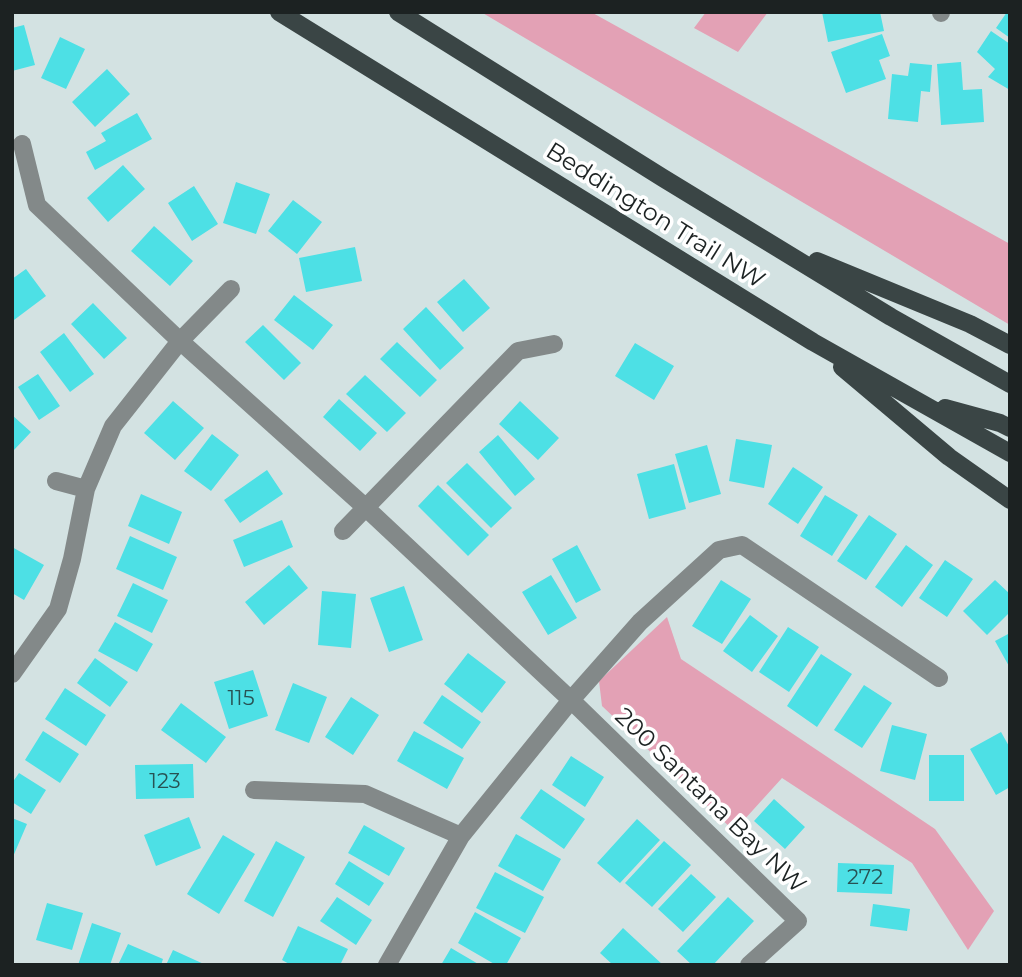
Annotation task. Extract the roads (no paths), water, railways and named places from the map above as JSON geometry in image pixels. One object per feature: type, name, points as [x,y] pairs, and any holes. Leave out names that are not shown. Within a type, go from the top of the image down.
[{"type":"main road","name":"Beddington Trail NW","points":[[279,12],[813,342],[1010,453]]},
{"type":"main road","name":"Beddington Trail NW","points":[[398,12],[891,317],[1010,384]]},
{"type":"main road","points":[[768,242],[970,324],[1010,345]]},
{"type":"main road","points":[[813,342],[949,457],[1010,500]]},
{"type":"main road","points":[[921,402],[1010,428]]},
{"type":"street","points":[[22,144],[37,205],[180,341],[365,507],[571,700]]},
{"type":"street","points":[[12,674],[58,609],[72,559],[86,489],[113,426],[180,341],[232,289]]},
{"type":"street","points":[[343,531],[517,351],[554,344]]},
{"type":"street","points":[[56,481],[86,489]]},
{"type":"street","points":[[387,965],[461,836],[571,700],[640,622],[719,550],[742,545],[939,678]]},
{"type":"street","name":"200 Santana Bay NW","points":[[571,700],[798,921],[749,965]]},
{"type":"street","points":[[254,790],[365,794],[461,836]]}]
